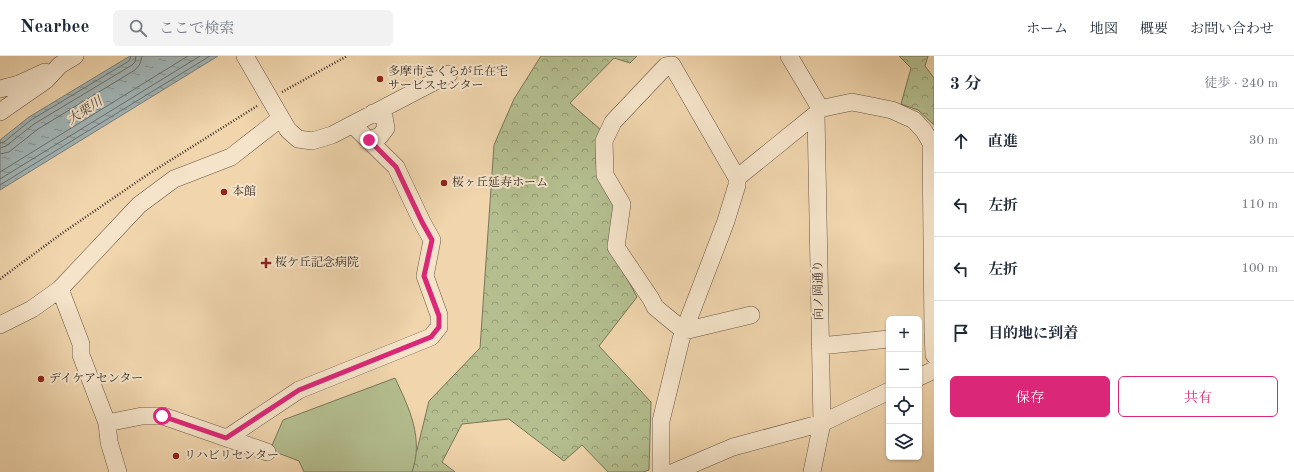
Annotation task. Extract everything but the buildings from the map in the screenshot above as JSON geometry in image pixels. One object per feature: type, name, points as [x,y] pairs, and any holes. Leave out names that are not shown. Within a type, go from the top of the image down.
[{"type":"street","points":[[0,89],[19,84],[60,65],[75,56]]},
{"type":"street","points":[[245,56],[288,130],[298,139],[312,141],[332,135],[353,125],[373,113],[449,74]]},
{"type":"street","points":[[788,56],[817,103],[817,111]]},
{"type":"street","points":[[0,112],[46,80],[60,65]]},
{"type":"street","points":[[661,472],[661,421],[684,331],[726,221],[737,186],[737,178],[672,65],[666,66],[613,122],[604,141],[605,175],[622,204],[616,247],[655,307],[684,331]]},
{"type":"street","points":[[737,178],[817,111],[852,102],[892,110],[914,120],[924,131],[931,143],[926,333],[934,355]]},
{"type":"street","name":"向ノ岡通り","points":[[812,472],[822,423],[817,111]]},
{"type":"street","points":[[369,140],[380,136],[386,128],[384,118],[373,113]]},
{"type":"street","points":[[0,325],[32,309],[60,290],[139,205],[174,179],[231,157],[281,118]]},
{"type":"street","points":[[226,438],[299,390],[431,337],[439,327],[439,316],[424,276],[432,240],[396,167],[353,125]]},
{"type":"street","points":[[60,290],[81,344],[81,355],[107,423],[109,442],[118,472]]},
{"type":"street","points":[[684,331],[751,315]]},
{"type":"street","points":[[820,346],[886,339]]},
{"type":"street","points":[[922,376],[934,370]]},
{"type":"street","points":[[674,472],[733,447],[822,423],[886,392]]},
{"type":"street","points":[[107,423],[142,416],[162,416],[267,452]]},
{"type":"green space","points":[[541,56],[637,56],[630,63],[614,58],[570,103],[601,130],[596,163],[617,211],[609,245],[637,297],[599,346],[651,402],[649,470],[643,472],[608,472],[582,445],[564,461],[509,419],[462,424],[442,462],[455,472],[403,472],[417,450],[429,401],[480,348],[494,145],[514,99]]},
{"type":"green space","points":[[899,56],[928,56],[925,66],[934,78],[934,125],[918,110],[901,104],[911,68]]},
{"type":"green space","points":[[395,378],[410,412],[416,435],[415,459],[412,472],[304,472],[299,461],[270,450],[283,420]]},
{"type":"water","name":"大栗川","points":[[130,56],[218,56],[0,190],[0,140],[29,117]]},
{"type":"place","name":"多摩市さくらが丘在宅 サービスセンター","points":[[380,79]]},
{"type":"place","name":"桜ヶ丘延寿ホーム","points":[[444,183]]},
{"type":"place","name":"本館","points":[[224,192]]},
{"type":"place","name":"桜ケ丘記念病院","points":[[266,263]]},
{"type":"place","name":"デイケアセンター","points":[[41,379]]},
{"type":"place","name":"リハビリセンター","points":[[176,456]]},
{"type":"route","points":[[162,416],[226,438],[299,390],[431,337],[439,327],[439,316],[424,276],[432,240],[396,167],[369,140]]}]
